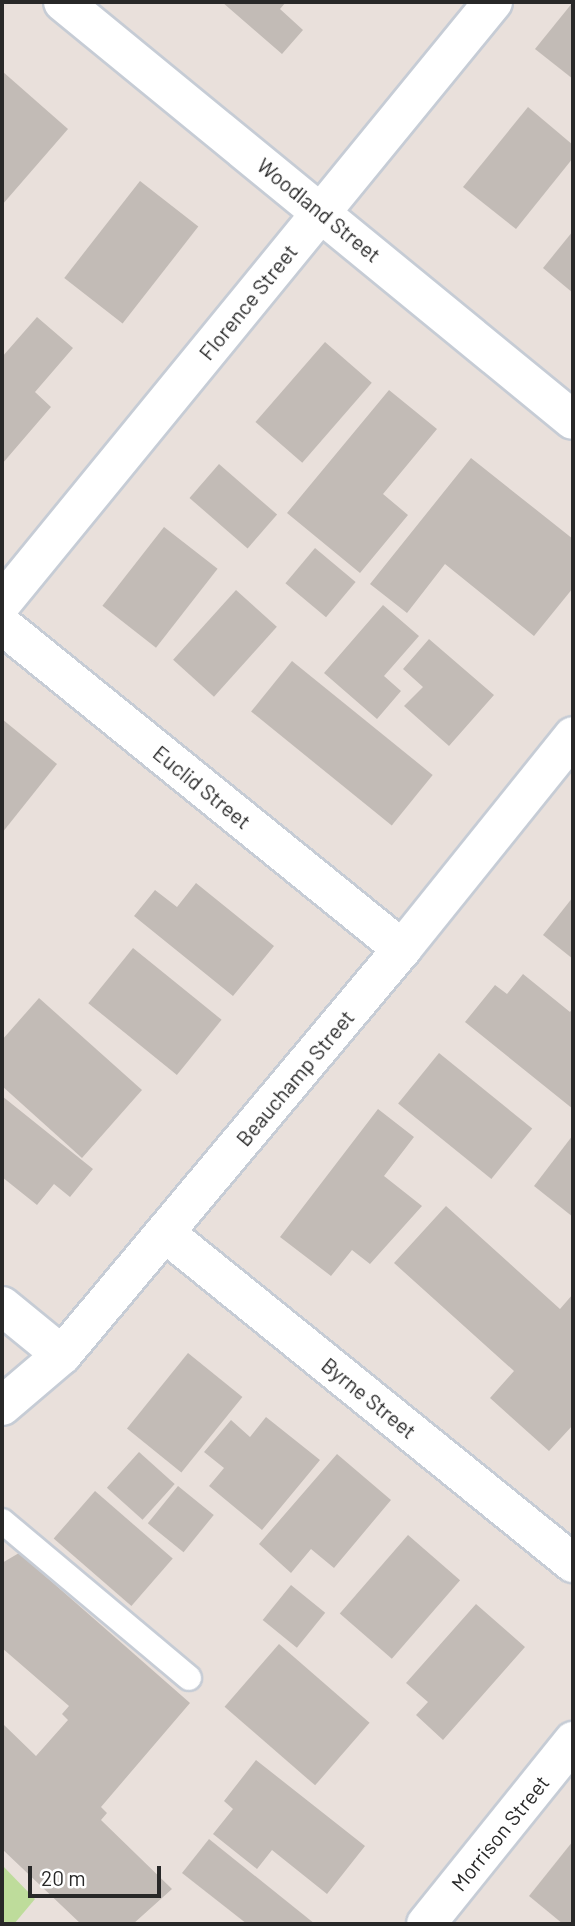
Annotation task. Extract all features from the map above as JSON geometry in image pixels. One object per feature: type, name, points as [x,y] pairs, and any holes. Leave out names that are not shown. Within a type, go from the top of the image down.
[{"type":"street","name":"Woodland Street","points":[[63,2],[573,420]]},
{"type":"street","name":"Florence Street","points":[[2,603],[493,2]]},
{"type":"street","name":"Euclid Street","points":[[2,625],[402,948]]},
{"type":"street","name":"Beauchamp Street","points":[[2,1406],[62,1355],[402,948],[573,736]]},
{"type":"street","name":"Byrne Street","points":[[165,1233],[573,1563]]},
{"type":"street","points":[[2,1306],[62,1355]]},
{"type":"street","name":"Morrison Street","points":[[426,1924],[573,1741]]},
{"type":"lane","points":[[2,1521],[189,1678]]},
{"type":"green space","points":[[2,1865],[35,1899],[14,1924],[2,1924]]},
{"type":"building","points":[[222,2],[286,2],[280,9],[303,30],[282,54]]},
{"type":"building","points":[[573,2],[573,79],[535,49]]},
{"type":"building","points":[[2,71],[68,129],[2,205]]},
{"type":"building","points":[[528,107],[573,145],[573,158],[516,229],[463,187]]},
{"type":"building","points":[[140,181],[198,227],[123,323],[64,278]]},
{"type":"building","points":[[573,231],[573,293],[543,268]]},
{"type":"building","points":[[37,317],[73,348],[35,392],[51,407],[2,464],[2,357]]},
{"type":"building","points":[[325,342],[372,383],[302,463],[255,422]]},
{"type":"building","points":[[389,390],[437,429],[383,494],[408,515],[360,573],[287,513]]},
{"type":"building","points":[[471,458],[573,539],[573,588],[534,636],[445,564],[407,613],[370,584]]},
{"type":"building","points":[[219,464],[277,515],[248,548],[189,498]]},
{"type":"building","points":[[164,527],[218,569],[156,648],[102,606]]},
{"type":"building","points":[[315,548],[356,582],[326,617],[285,583]]},
{"type":"building","points":[[236,590],[277,627],[214,697],[173,660]]},
{"type":"building","points":[[383,605],[419,636],[384,676],[401,691],[377,719],[324,673]]},
{"type":"building","points":[[429,639],[494,695],[449,746],[404,706],[423,687],[403,669]]},
{"type":"building","points":[[292,661],[433,775],[392,825],[251,712]]},
{"type":"building","points":[[2,719],[57,764],[2,833]]},
{"type":"building","points":[[196,883],[274,946],[233,996],[134,916],[155,890],[177,907]]},
{"type":"building","points":[[573,897],[573,959],[543,935]]},
{"type":"building","points":[[133,948],[222,1020],[177,1075],[88,1003]]},
{"type":"building","points":[[523,974],[570,1012],[573,1008],[573,1109],[465,1022],[495,985],[507,994]]},
{"type":"building","points":[[39,998],[142,1090],[82,1158],[2,1086],[2,1040]]},
{"type":"building","points":[[439,1053],[532,1129],[491,1179],[398,1104]]},
{"type":"building","points":[[2,1096],[93,1169],[70,1197],[54,1184],[37,1205],[2,1177]]},
{"type":"building","points":[[378,1109],[414,1137],[384,1176],[422,1206],[370,1264],[352,1250],[331,1276],[280,1237]]},
{"type":"building","points":[[573,1135],[573,1217],[534,1186]]},
{"type":"building","points":[[446,1206],[560,1309],[573,1294],[573,1425],[549,1451],[490,1398],[514,1371],[394,1263]]},
{"type":"building","points":[[188,1353],[242,1397],[181,1472],[127,1428]]},
{"type":"building","points":[[266,1417],[320,1460],[262,1530],[209,1486],[224,1468],[204,1452],[231,1420],[250,1437]]},
{"type":"building","points":[[139,1452],[175,1484],[143,1520],[107,1488]]},
{"type":"building","points":[[337,1454],[391,1500],[334,1568],[311,1549],[291,1573],[259,1544]]},
{"type":"building","points":[[178,1486],[214,1515],[184,1552],[148,1523]]},
{"type":"building","points":[[95,1491],[173,1559],[131,1606],[54,1539]]},
{"type":"building","points":[[408,1535],[460,1580],[392,1659],[340,1613]]},
{"type":"building","points":[[19,1553],[190,1703],[101,1807],[107,1813],[101,1820],[172,1889],[133,1924],[81,1924],[2,1849],[2,1723],[36,1756],[68,1720],[62,1714],[69,1706],[2,1648],[2,1563]]},
{"type":"building","points":[[291,1585],[325,1613],[297,1648],[263,1620]]},
{"type":"building","points":[[476,1604],[525,1647],[443,1740],[416,1715],[428,1702],[406,1683]]},
{"type":"building","points":[[279,1644],[370,1723],[315,1785],[225,1707]]},
{"type":"building","points":[[256,1760],[365,1846],[327,1894],[272,1850],[257,1869],[213,1834],[233,1809],[224,1801]]},
{"type":"building","points":[[209,1839],[315,1924],[247,1924],[182,1873]]},
{"type":"building","points":[[573,1841],[573,1924],[563,1924],[529,1896]]}]
